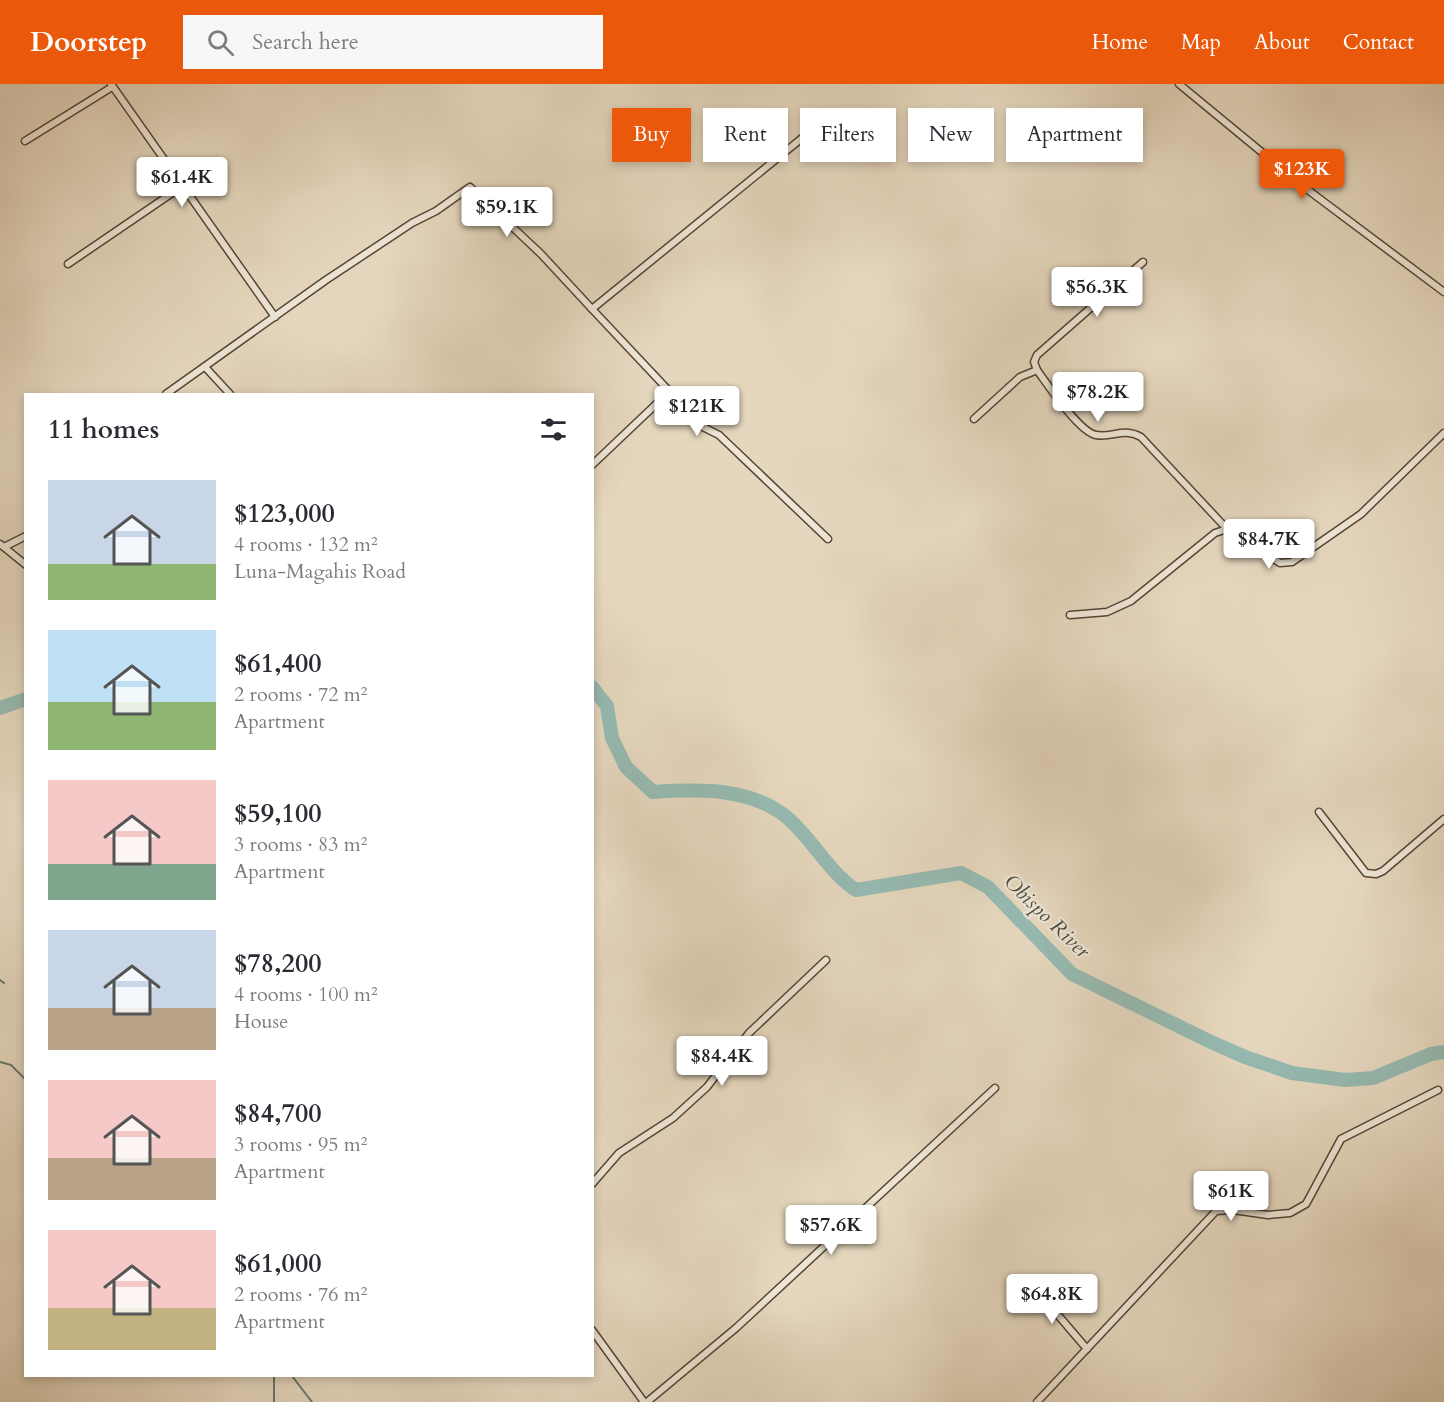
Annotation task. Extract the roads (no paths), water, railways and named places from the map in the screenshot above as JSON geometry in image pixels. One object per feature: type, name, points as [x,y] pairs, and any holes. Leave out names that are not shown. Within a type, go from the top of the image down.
[{"type":"street","points":[[1179,84],[1304,187],[1444,292]]},
{"type":"street","points":[[25,141],[111,85],[275,317]]},
{"type":"street","points":[[592,309],[800,139]]},
{"type":"street","points":[[68,264],[181,187]]},
{"type":"street","points":[[167,393],[326,280],[470,187],[541,254],[703,427],[720,435],[828,539]]},
{"type":"street","points":[[1143,262],[1037,355],[1034,362],[1037,370],[1074,419],[1092,434],[1097,436],[1130,431],[1141,437],[1227,529],[1280,563],[1292,562],[1361,514],[1444,433]]},
{"type":"street","points":[[205,367],[229,393]]},
{"type":"street","points":[[974,419],[1020,377],[1037,370]]},
{"type":"street","points":[[594,463],[670,391]]},
{"type":"street","points":[[1070,615],[1107,612],[1131,601],[1215,534],[1227,529]]},
{"type":"street","points":[[24,537],[2,545],[24,564]]},
{"type":"street","points":[[1319,812],[1366,873],[1376,874],[1383,871],[1444,819]]},
{"type":"street","points":[[594,1182],[619,1153],[673,1118],[707,1087],[749,1033],[826,960]]},
{"type":"street","points":[[594,1333],[646,1402],[736,1328],[995,1088]]},
{"type":"street","points":[[1037,1402],[1216,1211],[1233,1210],[1268,1215],[1290,1214],[1306,1204],[1341,1139],[1438,1090]]},
{"type":"street","points":[[1034,1287],[1087,1349]]},
{"type":"waterway","name":"Obispo River","points":[[594,690],[607,706],[612,738],[626,767],[653,792],[689,790],[725,792],[759,801],[790,820],[838,875],[856,890],[961,873],[988,887],[1072,974],[1245,1057],[1292,1073],[1345,1080],[1373,1078],[1431,1054],[1444,1052]]},
{"type":"waterway","name":"Obispo River","points":[[0,708],[24,700]]},
{"type":"waterway","points":[[0,980],[4,983]]},
{"type":"waterway","points":[[0,1062],[11,1065],[24,1078]]},
{"type":"waterway","points":[[274,1377],[274,1402]]},
{"type":"waterway","points":[[293,1377],[312,1402]]}]
